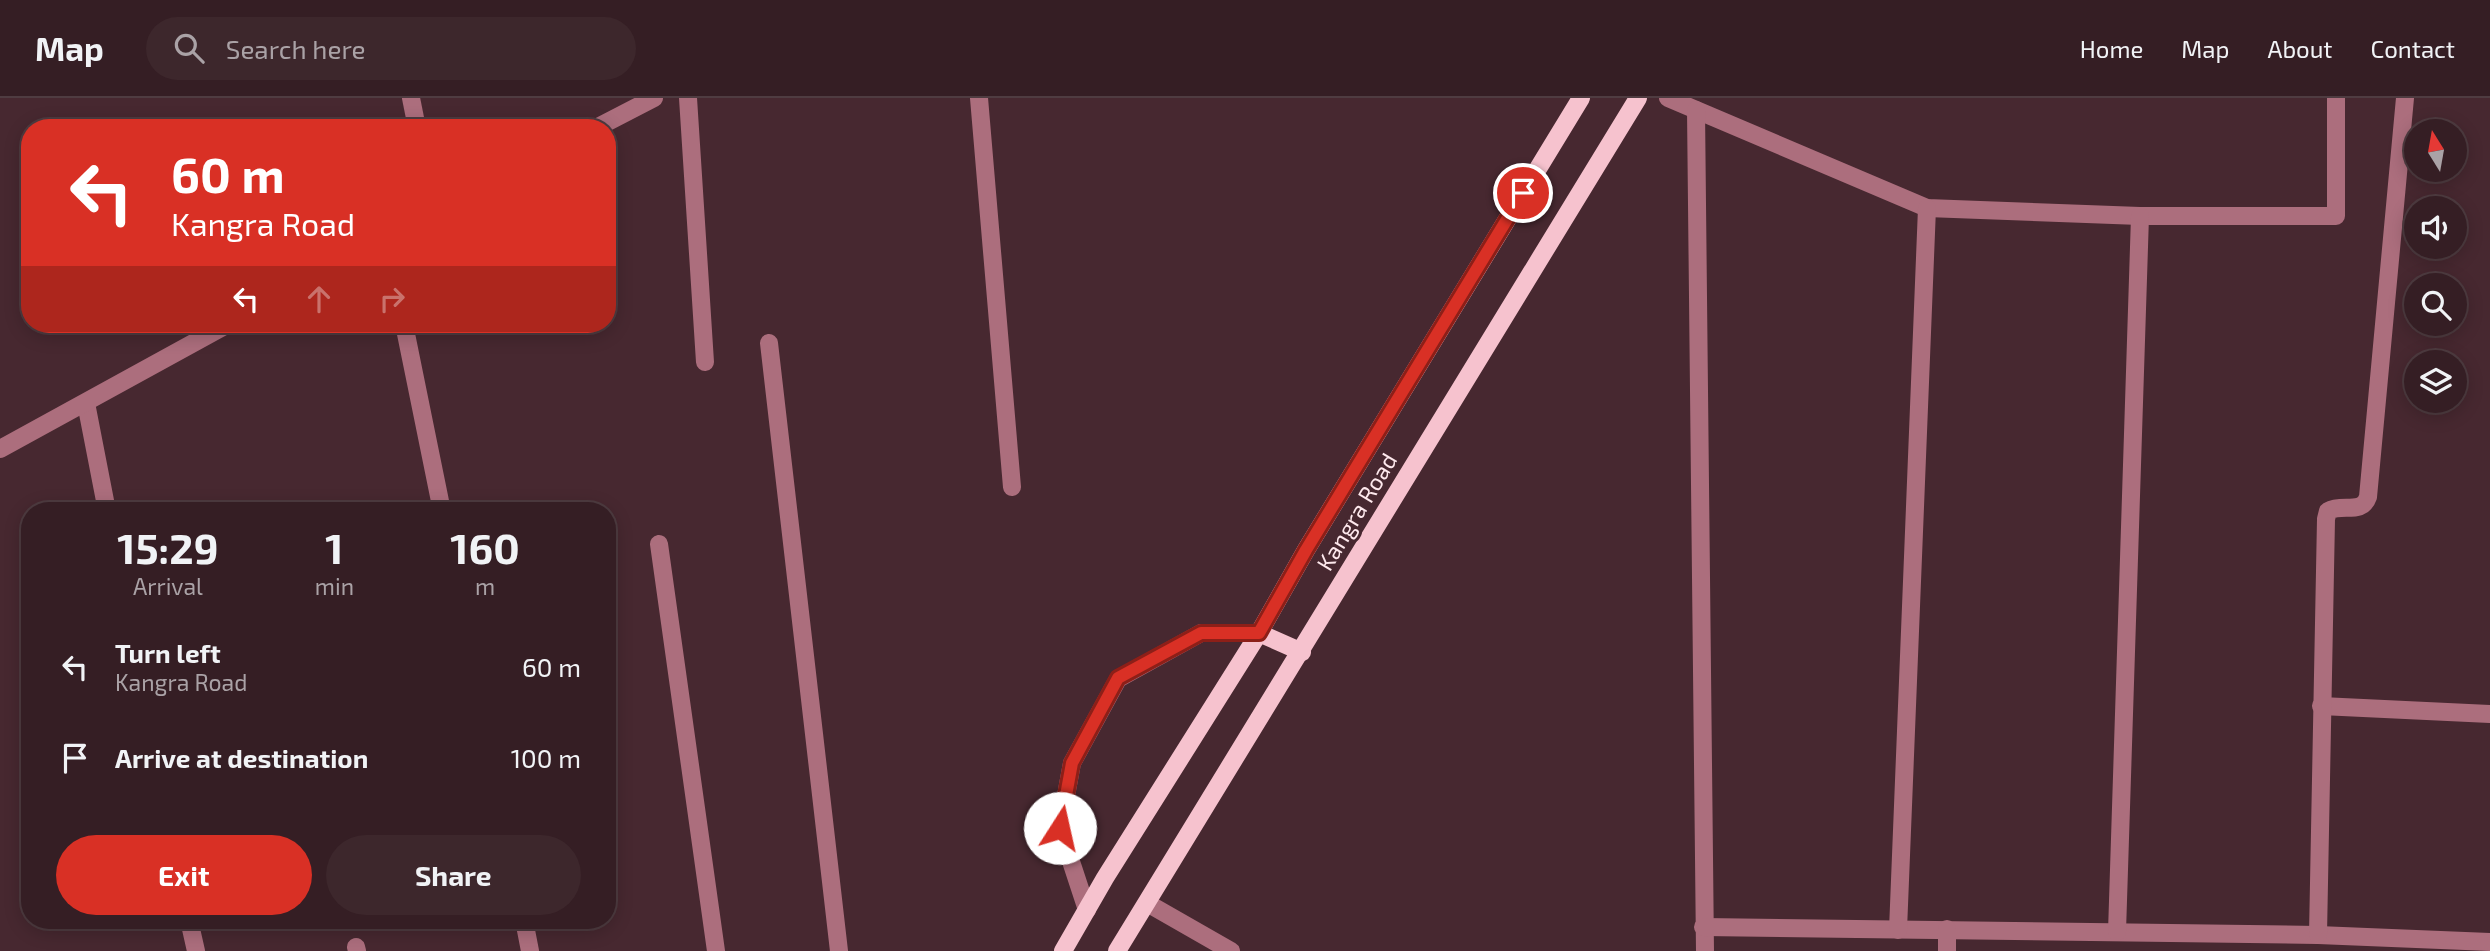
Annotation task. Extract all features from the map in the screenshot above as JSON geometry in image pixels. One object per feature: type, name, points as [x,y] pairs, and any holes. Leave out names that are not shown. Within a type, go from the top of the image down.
[{"type":"main road","name":"Kangra Road","points":[[1063,951],[1259,633],[1306,550],[1581,98]]},
{"type":"main road","name":"Kangra Road","points":[[1117,951],[1638,98]]},
{"type":"main road","points":[[1259,633],[1302,652]]},
{"type":"street","points":[[411,98],[415,119]]},
{"type":"street","points":[[613,119],[654,98]]},
{"type":"street","points":[[688,98],[705,362]]},
{"type":"street","points":[[979,98],[1012,487]]},
{"type":"street","points":[[1668,98],[1927,208],[2140,216],[2336,216],[2336,98]]},
{"type":"street","points":[[2318,935],[2326,519],[2328,511],[2334,508],[2360,508],[2368,498],[2405,98]]},
{"type":"street","points":[[1696,110],[1705,951]]},
{"type":"street","points":[[1898,930],[1927,208]]},
{"type":"street","points":[[2117,932],[2140,216]]},
{"type":"street","points":[[0,449],[212,333]]},
{"type":"street","points":[[406,333],[440,502]]},
{"type":"street","points":[[769,343],[839,951]]},
{"type":"street","points":[[86,403],[105,502]]},
{"type":"street","points":[[659,544],[716,951]]},
{"type":"street","points":[[1087,910],[1060,828],[1072,763],[1118,678],[1201,633],[1259,633]]},
{"type":"street","points":[[2321,706],[2490,714]]},
{"type":"street","points":[[1146,903],[1231,951]]},
{"type":"street","points":[[1703,927],[2117,932],[2270,943],[2318,935],[2490,942]]},
{"type":"street","points":[[192,929],[196,951]]},
{"type":"street","points":[[526,929],[530,951]]},
{"type":"street","points":[[1947,929],[1947,951]]},
{"type":"route","points":[[1060,828],[1072,763],[1118,678],[1201,633],[1259,633],[1306,550],[1523,193]]}]
